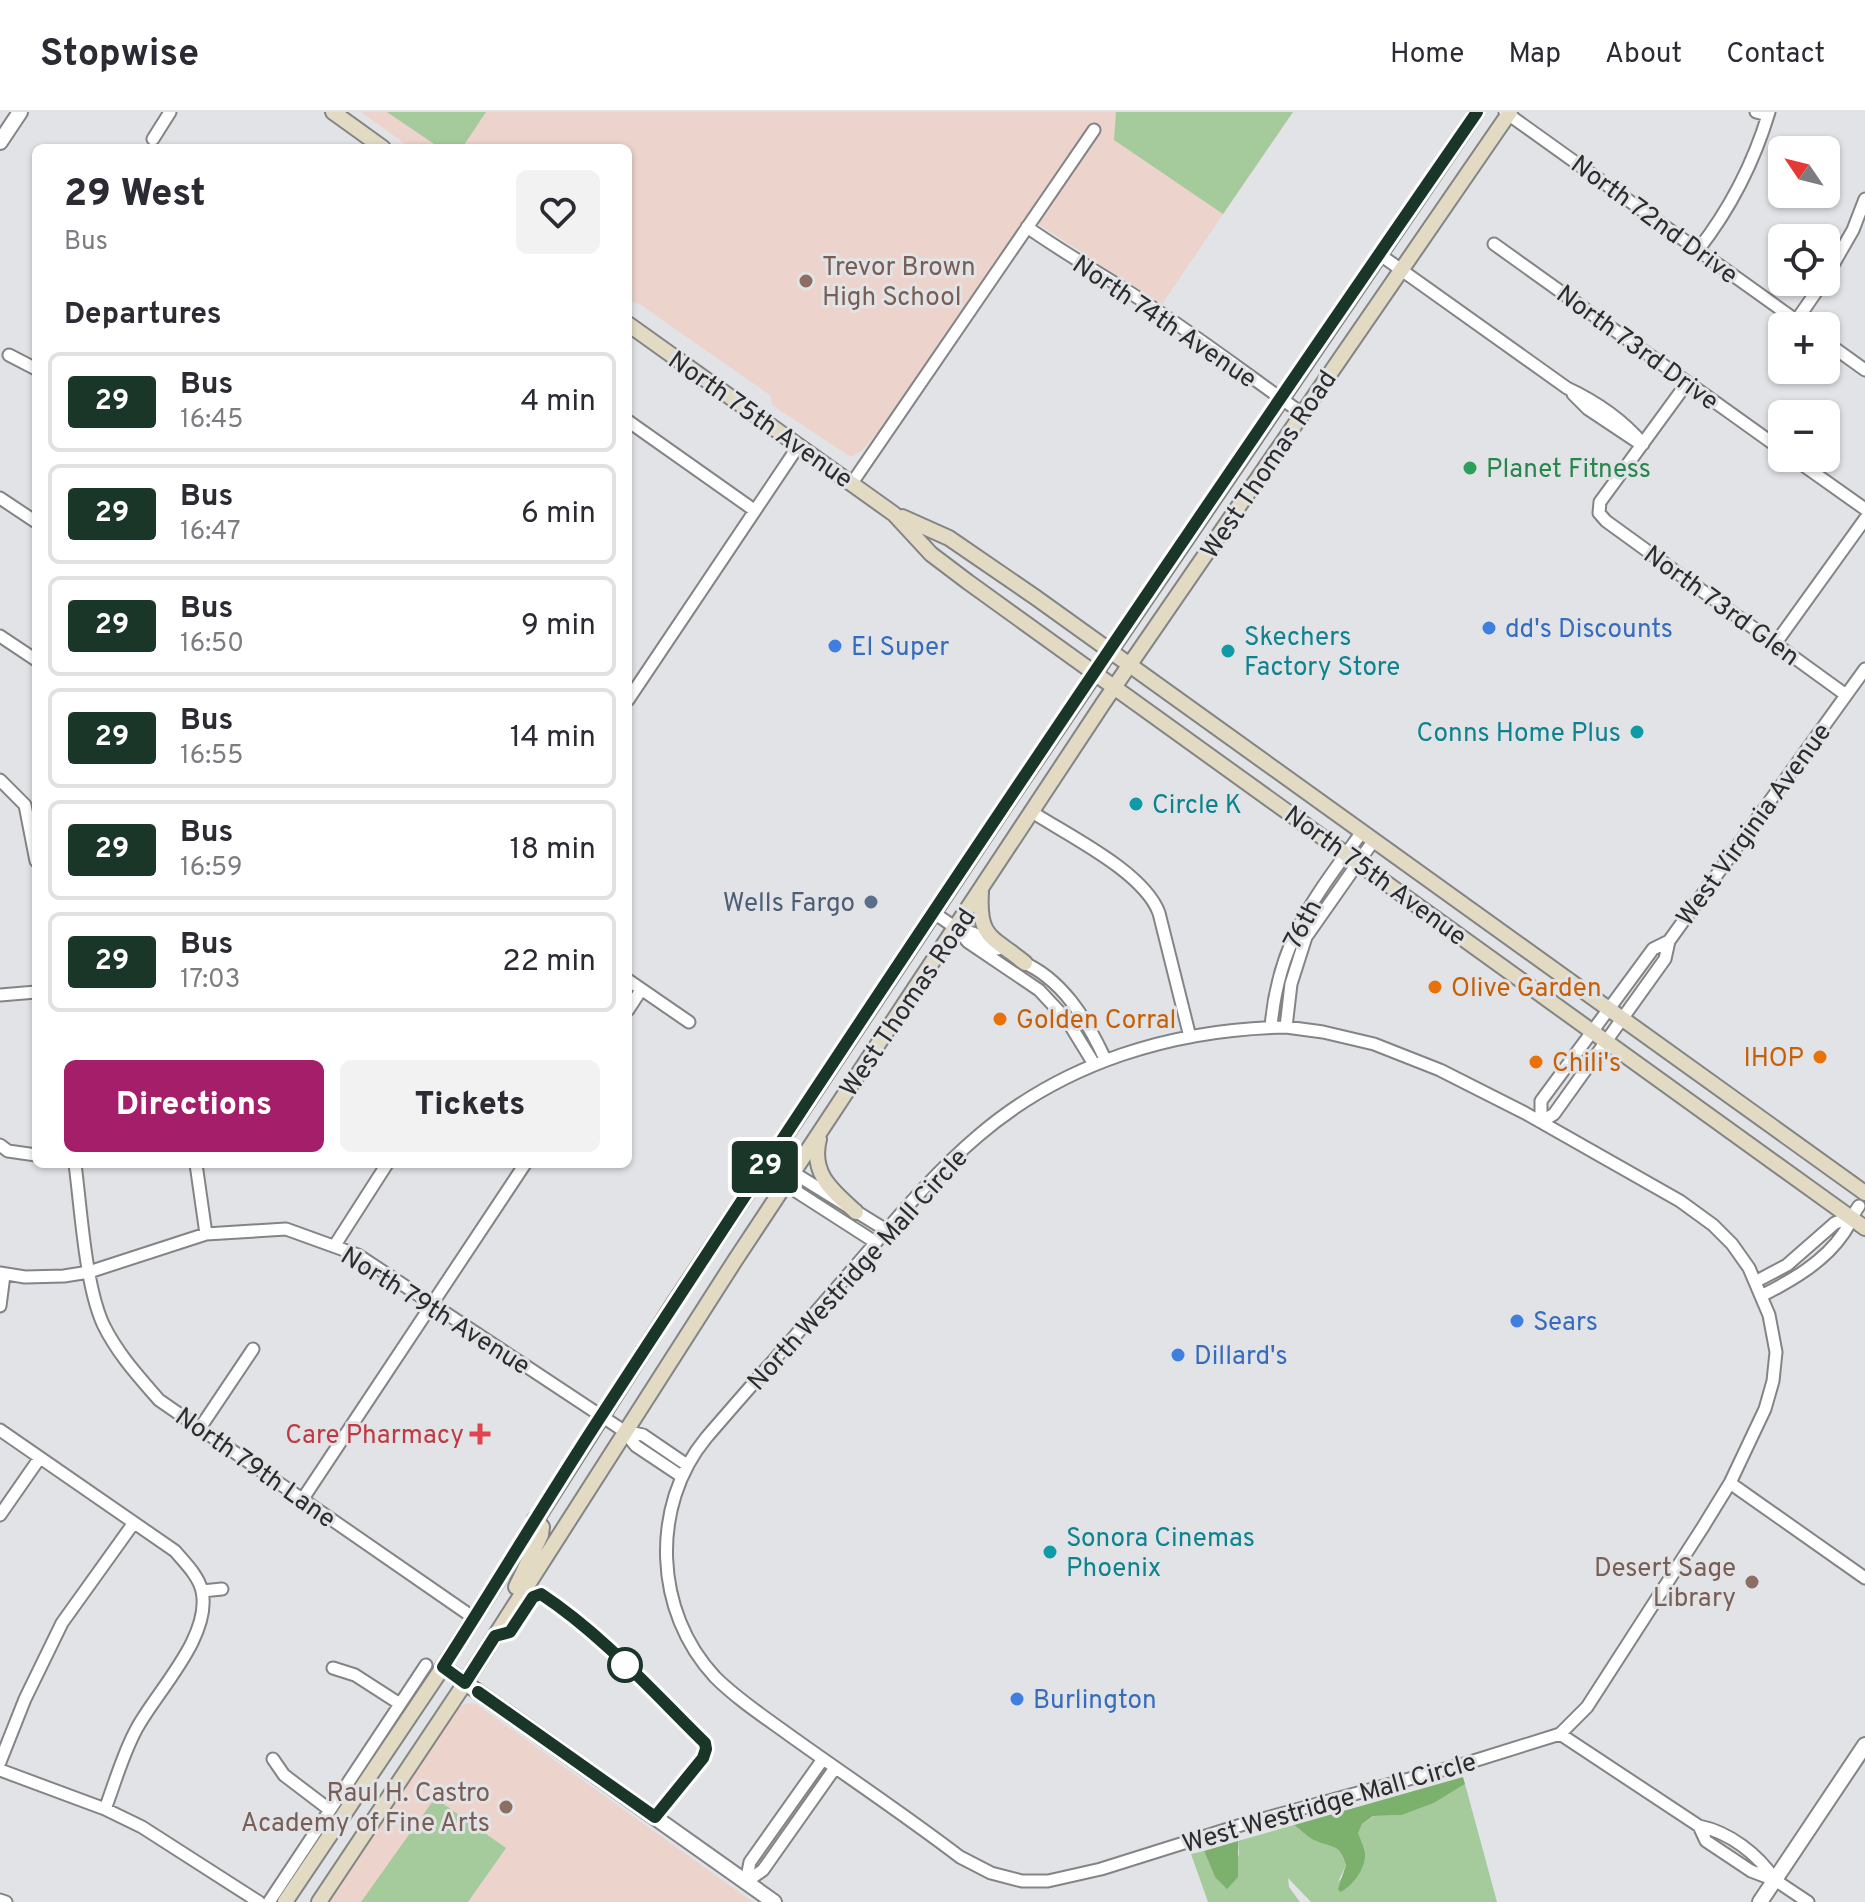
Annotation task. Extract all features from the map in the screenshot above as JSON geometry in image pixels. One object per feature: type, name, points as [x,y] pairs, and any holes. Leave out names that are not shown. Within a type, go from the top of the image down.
[{"type":"main road","points":[[333,112],[377,144]]},
{"type":"main road","name":"West Thomas Road","points":[[285,1902],[443,1667],[601,1416],[934,913],[1477,112]]},
{"type":"main road","name":"West Thomas Road","points":[[319,1902],[465,1683],[624,1431],[1115,687],[1508,113]]},
{"type":"main road","name":"North 75th Avenue","points":[[632,327],[894,514],[931,554],[1606,1042],[1858,1205]]},
{"type":"main road","name":"North 75th Avenue","points":[[894,514],[949,538],[1622,1019],[1858,1205],[1865,1228]]},
{"type":"main road","points":[[981,890],[979,911],[984,929],[1025,963]]},
{"type":"main road","points":[[822,1131],[817,1159],[821,1176],[856,1212]]},
{"type":"main road","points":[[767,1164],[790,1179]]},
{"type":"main road","points":[[506,1617],[518,1582],[541,1535],[542,1527],[535,1519]]},
{"type":"street","points":[[0,142],[20,112]]},
{"type":"street","points":[[153,139],[170,112]]},
{"type":"street","name":"North 72nd Drive","points":[[1508,113],[1785,312]]},
{"type":"street","points":[[1698,250],[1727,207],[1755,155],[1764,113]]},
{"type":"street","points":[[852,483],[1094,130]]},
{"type":"street","points":[[1840,252],[1865,199]]},
{"type":"street","name":"North 74th Avenue","points":[[1027,227],[1068,257],[1120,286],[1303,414]]},
{"type":"street","name":"North 73rd Drive","points":[[1494,244],[1768,440]]},
{"type":"street","points":[[1379,254],[1567,388],[1588,409],[1629,427],[1643,444],[1687,383]]},
{"type":"street","points":[[1840,352],[1865,370]]},
{"type":"street","points":[[9,355],[32,367]]},
{"type":"street","points":[[632,424],[754,510]]},
{"type":"street","name":"North 73rd Glen","points":[[1643,444],[1600,502],[1599,513],[1846,695]]},
{"type":"street","points":[[632,694],[799,445]]},
{"type":"street","points":[[1813,472],[1865,509]]},
{"type":"street","points":[[0,498],[32,519]]},
{"type":"street","points":[[1775,644],[1865,519]]},
{"type":"street","points":[[0,636],[32,657]]},
{"type":"street","name":"West Virginia Avenue","points":[[1536,1119],[1554,1114],[1665,959],[1669,941],[1865,669]]},
{"type":"street","points":[[0,780],[25,805],[32,841]]},
{"type":"street","points":[[1032,812],[1120,868],[1150,895],[1159,913],[1190,1037]]},
{"type":"street","name":"76th","points":[[1271,1027],[1275,990],[1290,942],[1306,912],[1368,836]]},
{"type":"street","name":"76th","points":[[1286,1027],[1291,984],[1303,945],[1351,858]]},
{"type":"street","points":[[934,913],[956,928],[968,942],[1039,990],[1099,1061]]},
{"type":"street","points":[[956,928],[973,933],[1025,963],[1053,984],[1085,1019],[1099,1061]]},
{"type":"street","name":"West Virginia Avenue","points":[[1536,1119],[1541,1101],[1653,949],[1669,941]]},
{"type":"street","points":[[632,983],[689,1022]]},
{"type":"street","points":[[632,1004],[641,990]]},
{"type":"street","points":[[0,995],[32,992]]},
{"type":"street","name":"North Westridge Mall Circle","points":[[829,1764],[732,1692],[695,1652],[674,1603],[665,1553],[667,1529],[684,1470],[706,1438],[875,1242],[981,1133],[1044,1090],[1099,1061],[1138,1047],[1271,1027],[1323,1032],[1386,1048],[1440,1070],[1536,1119],[1692,1209],[1732,1244],[1755,1282]]},
{"type":"street","points":[[0,1145],[8,1151],[32,1154]]},
{"type":"street","name":"North 79th Lane","points":[[76,1168],[89,1272],[103,1323],[127,1364],[159,1400],[474,1618]]},
{"type":"street","points":[[197,1168],[206,1234]]},
{"type":"street","points":[[335,1245],[384,1168]]},
{"type":"street","points":[[302,1500],[522,1168]]},
{"type":"street","points":[[790,1179],[886,1230]]},
{"type":"street","points":[[790,1179],[875,1242]]},
{"type":"street","points":[[1755,1282],[1787,1265],[1858,1205]]},
{"type":"street","points":[[1761,1296],[1817,1261],[1842,1236],[1858,1205]]},
{"type":"street","name":"North 79th Avenue","points":[[2,1274],[47,1278],[89,1272],[206,1234],[286,1229],[358,1255],[624,1431],[643,1435],[684,1470]]},
{"type":"street","points":[[0,1306],[2,1274]]},
{"type":"street","name":"West Westridge Mall Circle","points":[[829,1764],[960,1857],[991,1873],[1022,1881],[1048,1881],[1126,1862],[1241,1825],[1464,1764],[1560,1734],[1587,1707],[1600,1688],[1730,1483],[1765,1409],[1773,1381],[1775,1340],[1755,1282]]},
{"type":"street","points":[[200,1428],[253,1349]]},
{"type":"street","points":[[0,1430],[175,1551],[192,1569],[202,1591],[203,1617],[191,1644],[135,1730],[105,1809]]},
{"type":"street","points":[[0,1515],[39,1459]]},
{"type":"street","points":[[1730,1483],[1865,1578]]},
{"type":"street","points":[[0,1762],[25,1699],[62,1623],[133,1524]]},
{"type":"street","points":[[202,1591],[222,1589]]},
{"type":"street","points":[[269,1902],[426,1665]]},
{"type":"street","points":[[443,1667],[774,1902]]},
{"type":"street","points":[[333,1668],[355,1675],[400,1704]]},
{"type":"street","points":[[1560,1734],[1699,1826],[1706,1841],[1751,1871],[1775,1880],[1808,1902]]},
{"type":"street","points":[[1760,1902],[1865,1745]]},
{"type":"street","points":[[273,1759],[284,1775],[330,1810]]},
{"type":"street","points":[[746,1882],[763,1870],[829,1764]]},
{"type":"street","points":[[0,1770],[105,1809],[179,1849],[259,1902]]},
{"type":"street","points":[[0,1900],[6,1902]]},
{"type":"shaded area","name":"Trevor Brown High School","points":[[361,112],[1293,112],[1162,304],[1027,217],[890,419],[860,452],[851,457],[772,405],[770,395],[632,302],[632,144],[405,144]]},
{"type":"shaded area","name":"Raul H. Castro Academy of Fine Arts","points":[[472,1703],[753,1902],[330,1902],[456,1711],[464,1704]]},
{"type":"green space","points":[[387,112],[486,112],[465,144],[434,144]]},
{"type":"green space","points":[[1116,112],[1293,112],[1223,214],[1114,140]]},
{"type":"green space","points":[[1463,1777],[1465,1784],[1434,1803],[1402,1815],[1373,1816],[1362,1824],[1358,1833],[1365,1853],[1363,1865],[1354,1881],[1340,1892],[1338,1889],[1346,1865],[1341,1853],[1310,1838],[1294,1825]]},
{"type":"green space","points":[[1465,1784],[1497,1902],[1311,1902],[1288,1878],[1289,1887],[1300,1902],[1208,1902],[1191,1854],[1204,1851],[1215,1877],[1239,1855],[1238,1841],[1294,1825],[1310,1838],[1341,1853],[1346,1865],[1338,1882],[1365,1854],[1357,1833],[1362,1824],[1374,1816],[1402,1815],[1434,1803]]},
{"type":"green space","points":[[435,1798],[506,1848],[468,1902],[361,1902]]},
{"type":"green space","points":[[1238,1841],[1238,1877],[1227,1889],[1215,1877],[1204,1851]]},
{"type":"bus line","name":"29","points":[[478,1692],[655,1817],[703,1758],[705,1743],[669,1704],[566,1611],[541,1594],[533,1597],[510,1632],[495,1636],[465,1683],[443,1667],[601,1416],[763,1170],[1147,595],[1477,112]]},
{"type":"place","name":"Trevor Brown High School","points":[[806,281]]},
{"type":"place","name":"Planet Fitness","points":[[1470,468]]},
{"type":"place","name":"dd's Discounts","points":[[1489,628]]},
{"type":"place","name":"El Super","points":[[835,646]]},
{"type":"place","name":"Skechers Factory Store","points":[[1228,651]]},
{"type":"place","name":"Conns Home Plus","points":[[1637,732]]},
{"type":"place","name":"Circle K","points":[[1136,804]]},
{"type":"place","name":"Wells Fargo","points":[[871,902]]},
{"type":"place","name":"Olive Garden","points":[[1435,987]]},
{"type":"place","name":"Golden Corral","points":[[1000,1019]]},
{"type":"place","name":"IHOP","points":[[1820,1057]]},
{"type":"place","name":"Chili's","points":[[1536,1062]]},
{"type":"place","name":"Sears","points":[[1517,1321]]},
{"type":"place","name":"Dillard's","points":[[1178,1355]]},
{"type":"place","name":"Care Pharmacy","points":[[480,1434]]},
{"type":"place","name":"Sonora Cinemas Phoenix","points":[[1050,1552]]},
{"type":"place","name":"Desert Sage Library","points":[[1752,1582]]},
{"type":"place","name":"Burlington","points":[[1017,1699]]},
{"type":"place","name":"Raul H. Castro Academy of Fine Arts","points":[[506,1807]]}]
